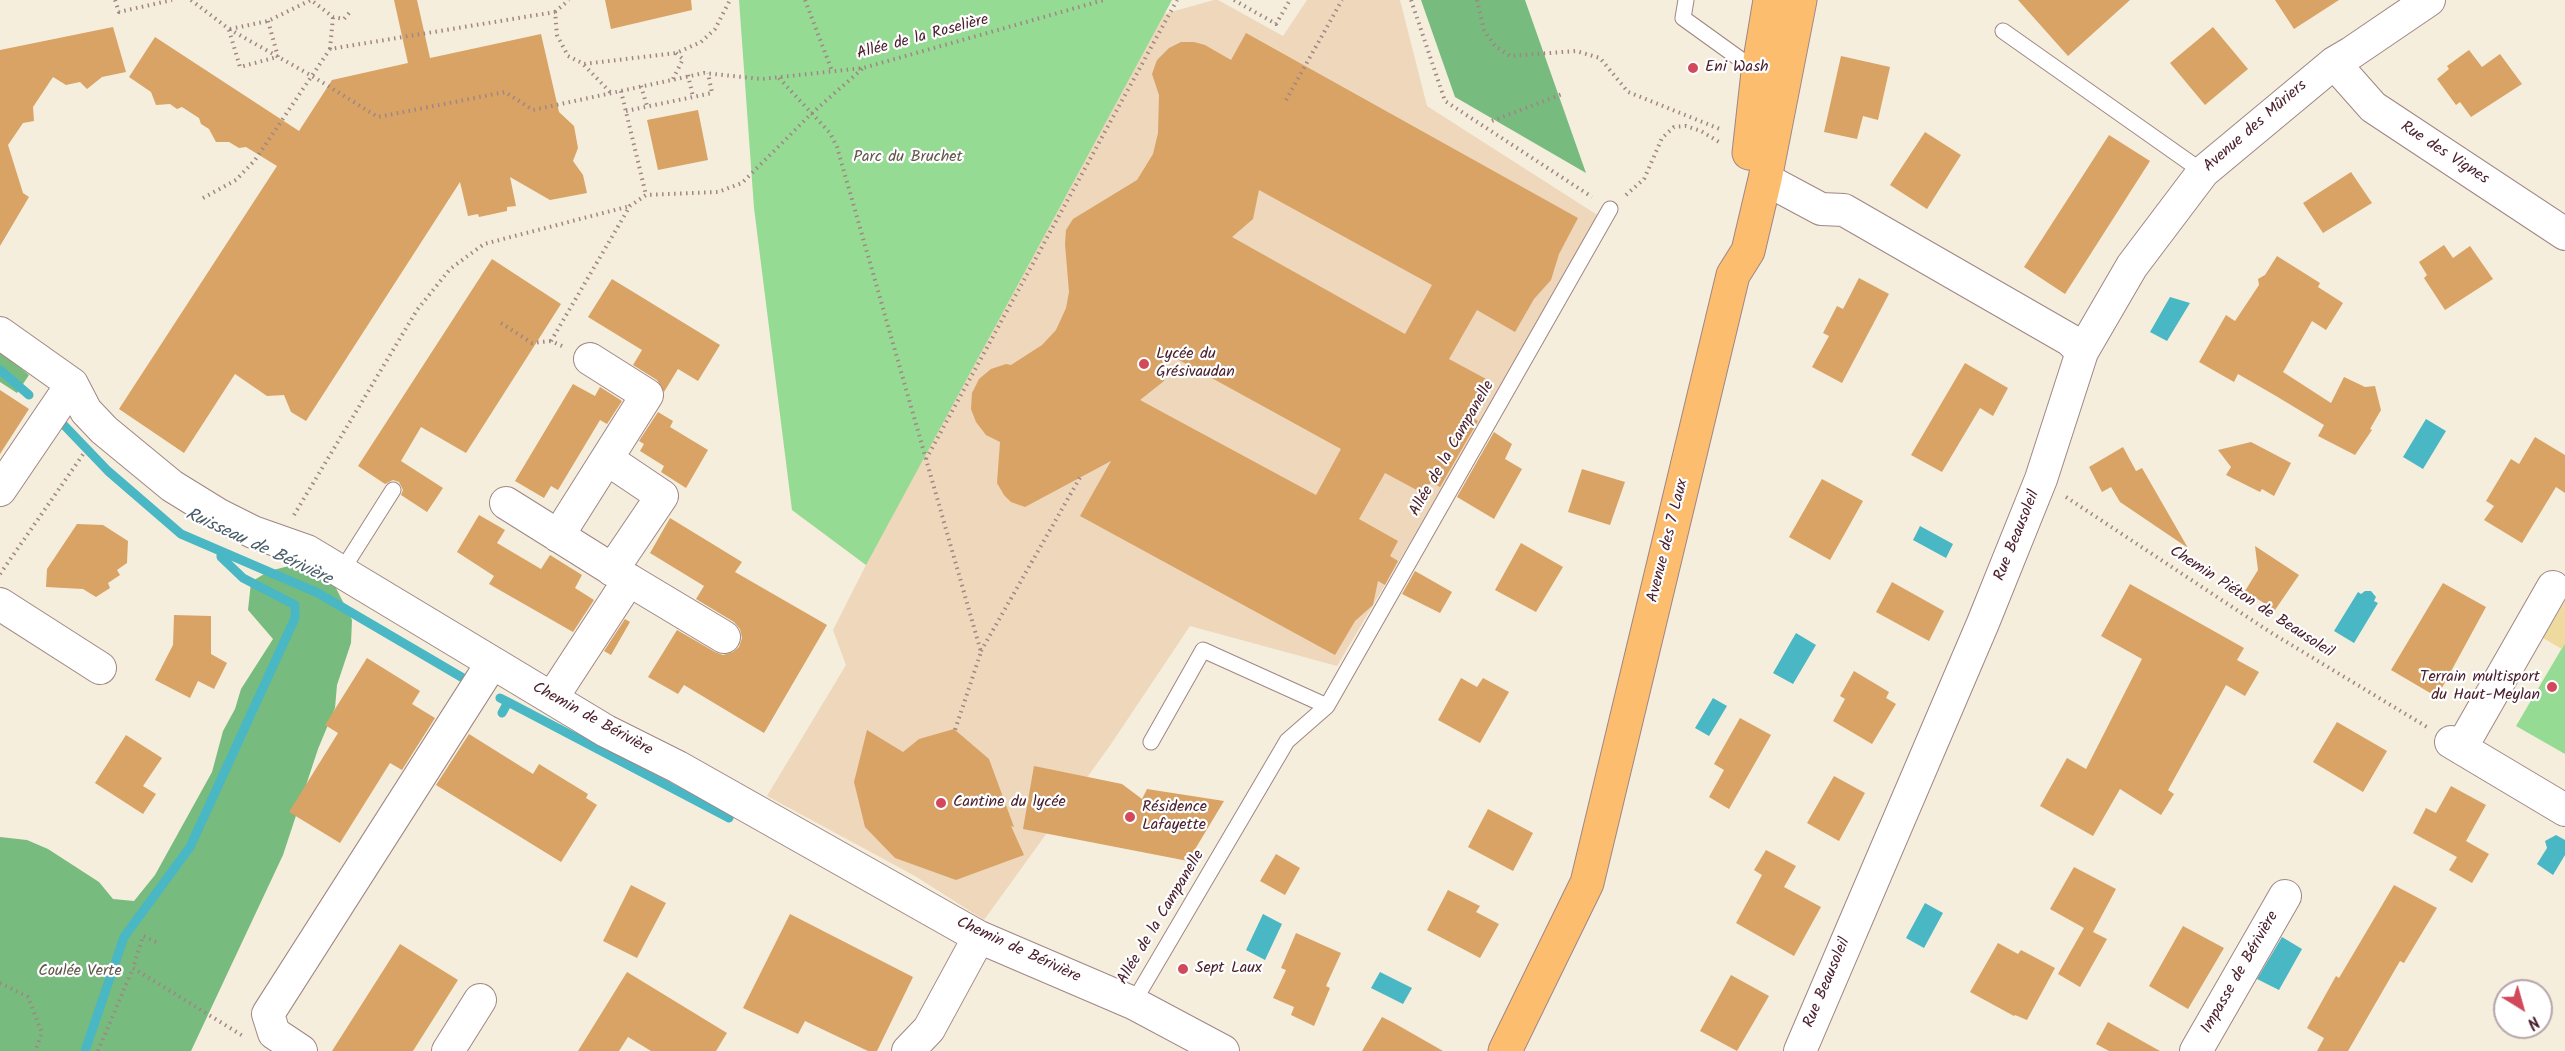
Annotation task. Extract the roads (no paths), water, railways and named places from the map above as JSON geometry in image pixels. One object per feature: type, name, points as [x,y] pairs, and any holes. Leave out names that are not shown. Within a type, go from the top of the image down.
[{"type":"main road","points":[[1733,275],[1731,249],[1750,148],[1758,72],[1770,0]]},
{"type":"main road","name":"Avenue des 7 Laux","points":[[1505,1051],[1587,883],[1733,275],[1748,251],[1802,7]]},
{"type":"street","name":"Avenue des Mûriers","points":[[2082,352],[2132,266],[2203,172],[2334,63],[2429,0]]},
{"type":"street","name":"Rue des Vignes","points":[[2334,63],[2373,107],[2565,234]]},
{"type":"street","points":[[1765,179],[1821,209],[1844,210],[2070,340],[2082,352]]},
{"type":"street","name":"Chemin de Bérivière","points":[[0,333],[72,384],[86,411],[172,486],[253,532],[307,551],[552,698],[979,937],[1133,1003],[1189,1044],[1223,1051]]},
{"type":"street","name":"Rue Beausoleil","points":[[1800,1051],[2042,479],[2082,352]]},
{"type":"street","points":[[558,536],[647,395],[590,359]]},
{"type":"street","points":[[0,490],[72,384]]},
{"type":"street","points":[[552,698],[662,496],[607,459]]},
{"type":"street","points":[[506,503],[724,637]]},
{"type":"street","points":[[2553,587],[2456,745],[2565,810]]},
{"type":"street","points":[[0,604],[100,668]]},
{"type":"street","points":[[302,1051],[274,1033],[268,1014],[492,663]]},
{"type":"street","name":"Impasse de Bérivière","points":[[2196,1051],[2285,896]]},
{"type":"street","points":[[908,1051],[929,1029],[979,937]]},
{"type":"street","points":[[448,1051],[480,1000]]},
{"type":"lane","points":[[1686,0],[1683,18],[1758,72]]},
{"type":"lane","points":[[2003,31],[2203,172]]},
{"type":"lane","name":"Allée de la Campanelle","points":[[1133,1003],[1287,741],[1327,706],[1610,209]]},
{"type":"lane","points":[[341,572],[393,490]]},
{"type":"lane","points":[[1151,742],[1203,650],[1327,706]]},
{"type":"water","points":[[2170,297],[2190,303],[2167,341],[2150,332]]},
{"type":"water","points":[[2426,419],[2446,431],[2423,469],[2403,457]]},
{"type":"water","points":[[1920,526],[1953,544],[1946,558],[1913,540]]},
{"type":"water","points":[[2371,591],[2376,597],[2374,601],[2378,603],[2354,643],[2334,631],[2358,592],[2361,594]]},
{"type":"water","points":[[1796,633],[1816,645],[1793,684],[1773,673]]},
{"type":"water","points":[[1713,698],[1727,706],[1709,736],[1695,728]]},
{"type":"water","points":[[2556,835],[2565,840],[2565,855],[2553,875],[2537,864],[2547,848],[2545,841]]},
{"type":"water","points":[[1925,903],[1943,913],[1924,948],[1906,938]]},
{"type":"water","points":[[1263,914],[1282,924],[1265,960],[1246,950]]},
{"type":"water","points":[[2282,937],[2302,949],[2279,990],[2257,979]]},
{"type":"water","points":[[1380,972],[1412,988],[1403,1004],[1371,988]]},
{"type":"waterway","name":"Ruisseau de Bérivière","points":[[0,370],[29,395]]},
{"type":"waterway","name":"Ruisseau de Bérivière","points":[[60,421],[108,471],[181,534],[318,593],[463,678]]},
{"type":"waterway","points":[[85,1051],[124,937],[190,847],[295,618],[295,605],[243,578],[221,557],[221,552]]},
{"type":"waterway","name":"Ruisseau de Bérivière","points":[[500,698],[508,702],[502,713]]},
{"type":"waterway","points":[[508,702],[729,818]]},
{"type":"place","name":"Eni Wash","points":[[1693,68]]},
{"type":"place","name":"Lycée du Grésivaudan","points":[[1144,364]]},
{"type":"place","name":"Terrain multisport du Haut-Meylan","points":[[2552,687]]},
{"type":"place","name":"Cantine du lycée","points":[[941,803]]},
{"type":"place","name":"Résidence Lafayette","points":[[1130,817]]},
{"type":"place","name":"Sept Laux","points":[[1183,969]]},
{"type":"park label","name":"Parc du Bruchet","points":[[908,158]]},
{"type":"park label","name":"Coulée Verte","points":[[80,972]]}]
